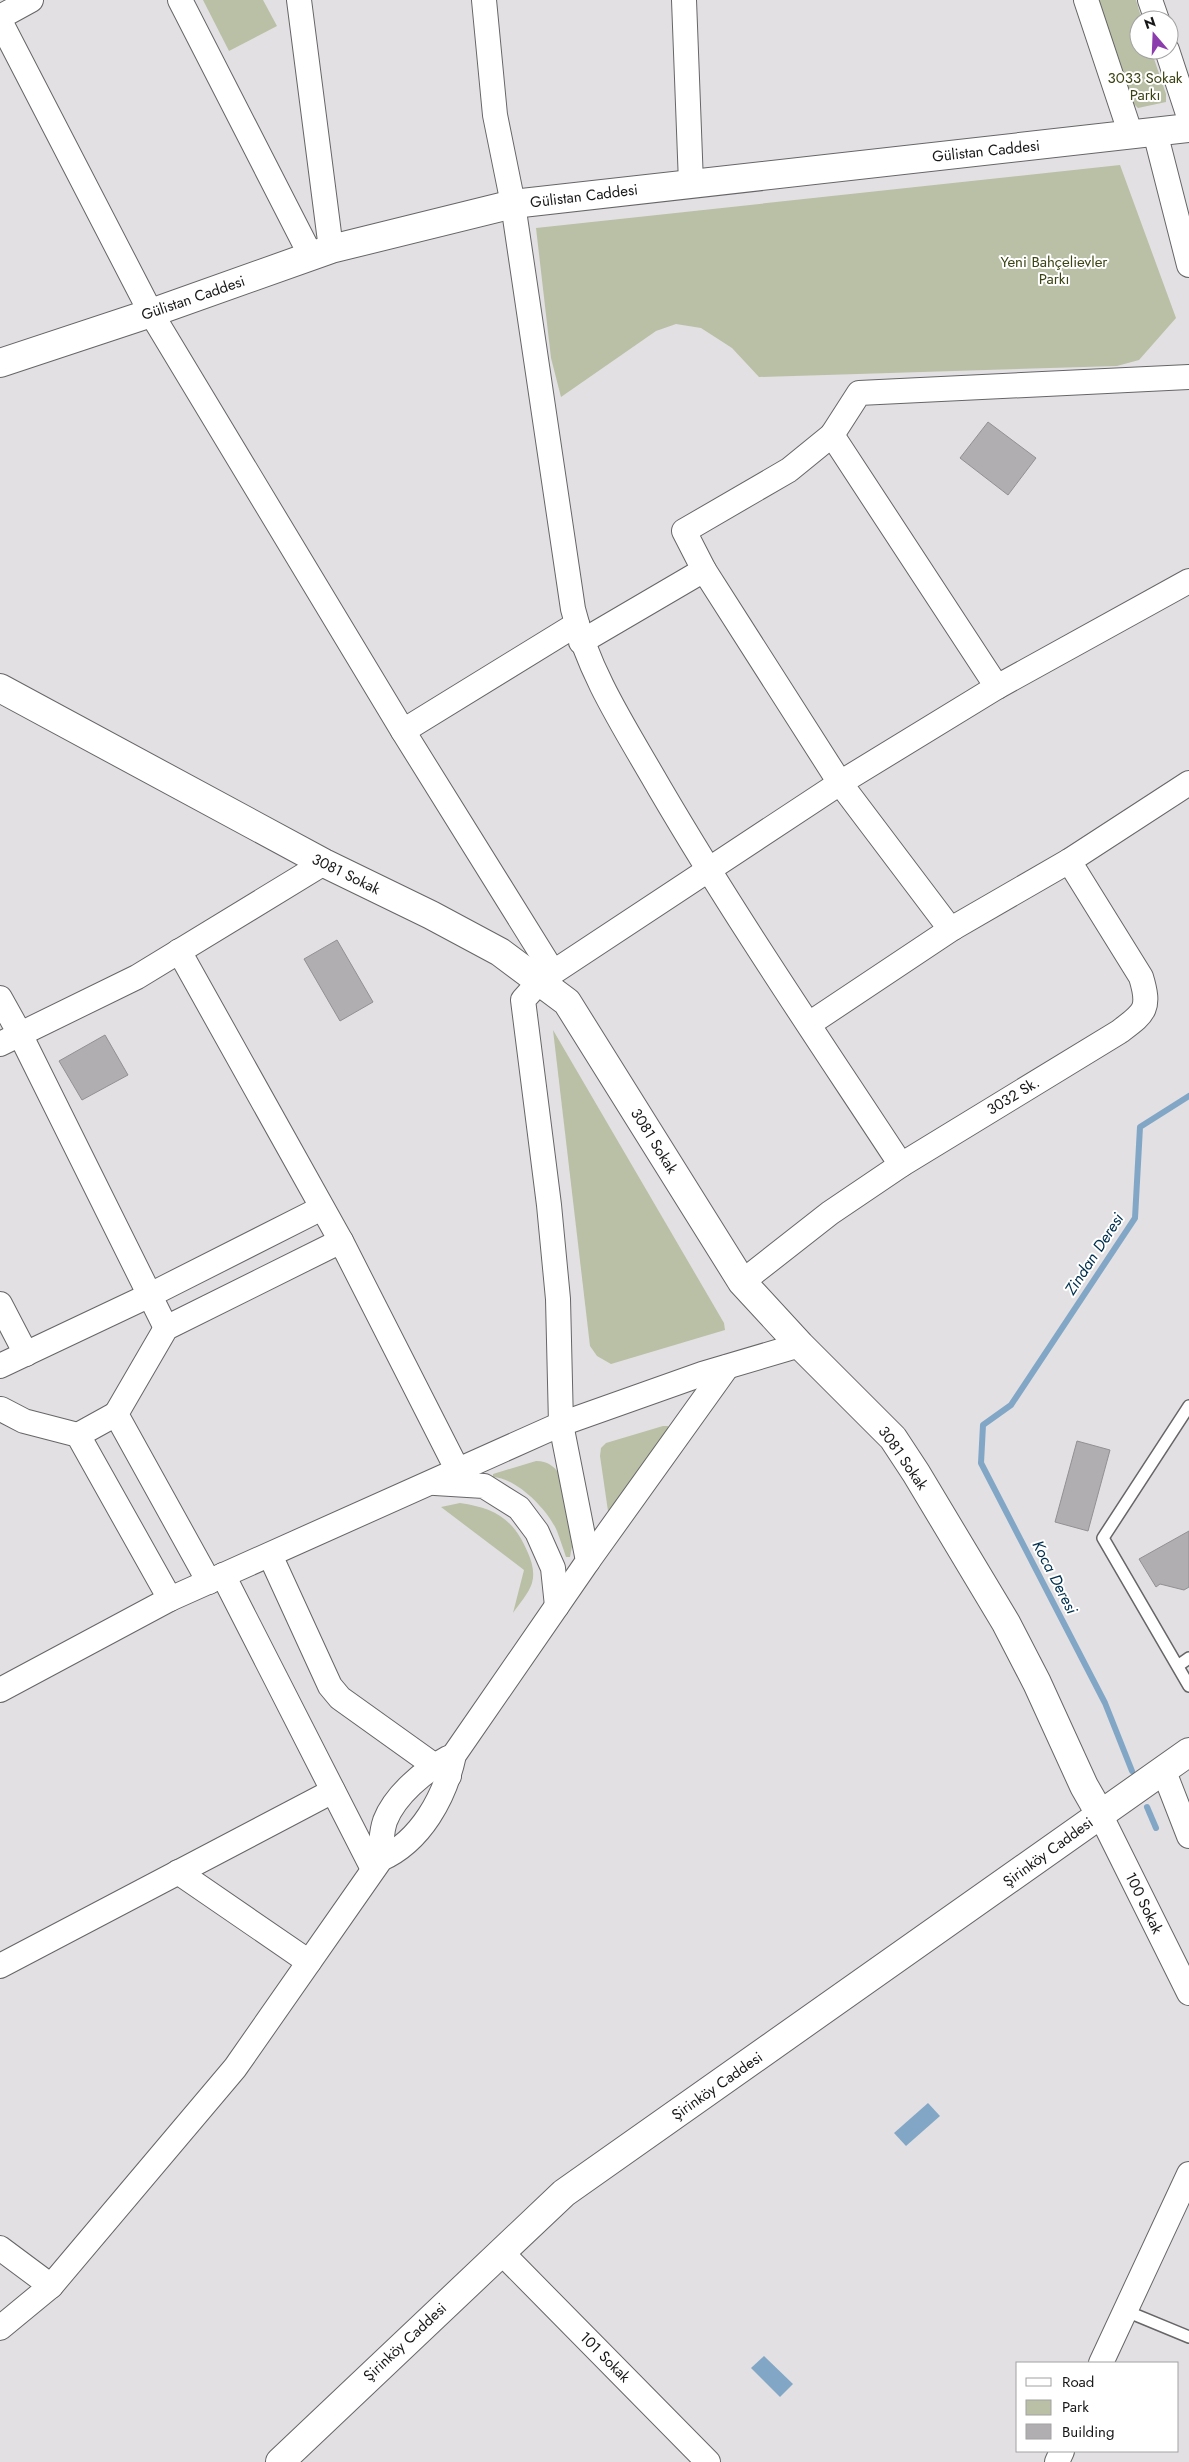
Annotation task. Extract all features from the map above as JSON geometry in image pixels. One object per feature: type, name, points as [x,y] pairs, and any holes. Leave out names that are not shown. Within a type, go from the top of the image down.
[{"type":"street","points":[[32,0],[0,19],[151,313],[402,731],[546,976]]},
{"type":"street","points":[[180,0],[321,253]]},
{"type":"street","points":[[299,0],[321,253]]},
{"type":"street","points":[[484,0],[495,115],[513,204],[579,633],[602,689],[708,871],[901,1165]]},
{"type":"street","points":[[684,0],[691,183]]},
{"type":"street","points":[[1086,0],[1143,133],[1189,265]]},
{"type":"street","points":[[1170,60],[1189,117]]},
{"type":"street","name":"Gülistan Caddesi","points":[[0,363],[151,313],[321,253],[513,204],[1189,128]]},
{"type":"street","points":[[953,928],[948,926],[840,783],[704,570],[684,532],[788,470],[832,435],[860,393],[1189,376]]},
{"type":"street","points":[[832,435],[997,687]]},
{"type":"street","points":[[402,731],[579,633],[704,570]]},
{"type":"street","points":[[588,1562],[561,1424],[558,1299],[523,1000],[546,976],[840,783],[997,687],[1189,581]]},
{"type":"street","name":"3081 Sokak","points":[[0,688],[324,863],[440,919],[546,976],[567,1002],[742,1282],[800,1345],[892,1438],[916,1473],[1010,1632],[1037,1683],[1084,1786],[1100,1814]]},
{"type":"street","points":[[809,1024],[953,928],[1069,860],[1189,783]]},
{"type":"street","name":"3032 Sk.","points":[[742,1282],[830,1213],[901,1165],[1119,1032],[1140,1016],[1148,998],[1141,977],[1069,860]]},
{"type":"street","points":[[10,1039],[137,977],[324,863]]},
{"type":"street","points":[[179,951],[341,1240],[458,1470]]},
{"type":"street","points":[[0,998],[10,1039],[166,1328]]},
{"type":"street","points":[[0,1366],[148,1296],[322,1208]]},
{"type":"street","points":[[0,1408],[24,1421],[78,1435],[116,1414],[166,1328],[341,1240]]},
{"type":"street","points":[[0,1304],[26,1354]]},
{"type":"street","points":[[0,1690],[170,1599],[561,1424],[727,1367],[800,1345]]},
{"type":"street","points":[[0,2328],[51,2286],[234,2068],[377,1864],[414,1836],[440,1798],[446,1765],[727,1367]]},
{"type":"street","points":[[116,1414],[216,1579],[334,1791],[377,1864]]},
{"type":"street","points":[[78,1435],[170,1599]]},
{"type":"street","points":[[429,1484],[458,1483],[484,1486],[519,1508],[537,1532],[553,1568],[557,1606]]},
{"type":"street","points":[[270,1555],[330,1686],[340,1698],[446,1765]]},
{"type":"street","name":"Şirinköy Caddesi","points":[[280,2462],[564,2193],[1057,1848],[1100,1814],[1189,1752]]},
{"type":"street","points":[[377,1864],[385,1820],[392,1809],[417,1778],[446,1765]]},
{"type":"street","points":[[1163,1769],[1189,1836]]},
{"type":"street","points":[[0,1966],[334,1791]]},
{"type":"street","name":"100 Sokak","points":[[1100,1814],[1189,1993]]},
{"type":"street","points":[[178,1872],[308,1962]]},
{"type":"street","points":[[1102,2362],[1189,2174]]},
{"type":"street","points":[[0,2248],[51,2286]]},
{"type":"street","name":"101 Sokak","points":[[501,2252],[708,2462]]},
{"type":"lane","points":[[1189,1406],[1102,1538],[1189,1686]]},
{"type":"lane","points":[[1178,1665],[1189,1658]]},
{"type":"lane","points":[[1126,2311],[1189,2337]]},
{"type":"green space","points":[[203,0],[263,0],[277,26],[229,51]]},
{"type":"green space","name":"3033 Sokak Parkı","points":[[1099,0],[1136,0],[1139,10],[1129,10],[1129,60],[1154,60],[1166,94],[1166,102],[1138,108],[1131,101]]},
{"type":"green space","name":"Yeni Bahçelievler Parkı","points":[[1120,165],[1176,318],[1139,360],[1117,366],[759,377],[732,348],[701,328],[676,324],[656,331],[561,397],[551,358],[536,228]]},
{"type":"green space","points":[[553,1030],[724,1323],[725,1330],[611,1364],[597,1356],[590,1346]]},
{"type":"green space","points":[[668,1426],[669,1429],[612,1509],[608,1511],[600,1456],[601,1448],[606,1443]]},
{"type":"green space","points":[[536,1461],[545,1462],[552,1466],[562,1479],[572,1546],[570,1557],[566,1557],[553,1523],[531,1496],[512,1483],[493,1477],[493,1474]]},
{"type":"green space","points":[[460,1503],[483,1508],[502,1517],[510,1524],[522,1541],[532,1564],[533,1579],[529,1591],[513,1613],[524,1570],[441,1507]]},
{"type":"water","points":[[928,2103],[940,2116],[906,2146],[894,2133]]},
{"type":"water","points":[[764,2356],[793,2384],[780,2397],[751,2368]]},
{"type":"building","points":[[988,422],[1036,458],[1008,495],[960,458]]},
{"type":"building","points":[[337,940],[373,1002],[340,1021],[304,959]]},
{"type":"building","points":[[105,1035],[128,1075],[82,1100],[59,1061]]},
{"type":"building","points":[[1077,1441],[1110,1450],[1088,1531],[1055,1522]]},
{"type":"building","points":[[1189,1531],[1189,1587],[1184,1590],[1160,1584],[1156,1587],[1139,1559]]},
{"type":"waterway","name":"Koca Deresi","points":[[1132,1771],[1105,1703],[981,1463],[983,1425],[1011,1405],[1135,1218],[1140,1127],[1189,1096]]},
{"type":"waterway","name":"Koca Deresi","points":[[1147,1807],[1156,1828]]},
{"type":"water label","name":"Zindan Deresi","points":[[1094,1254]]}]
